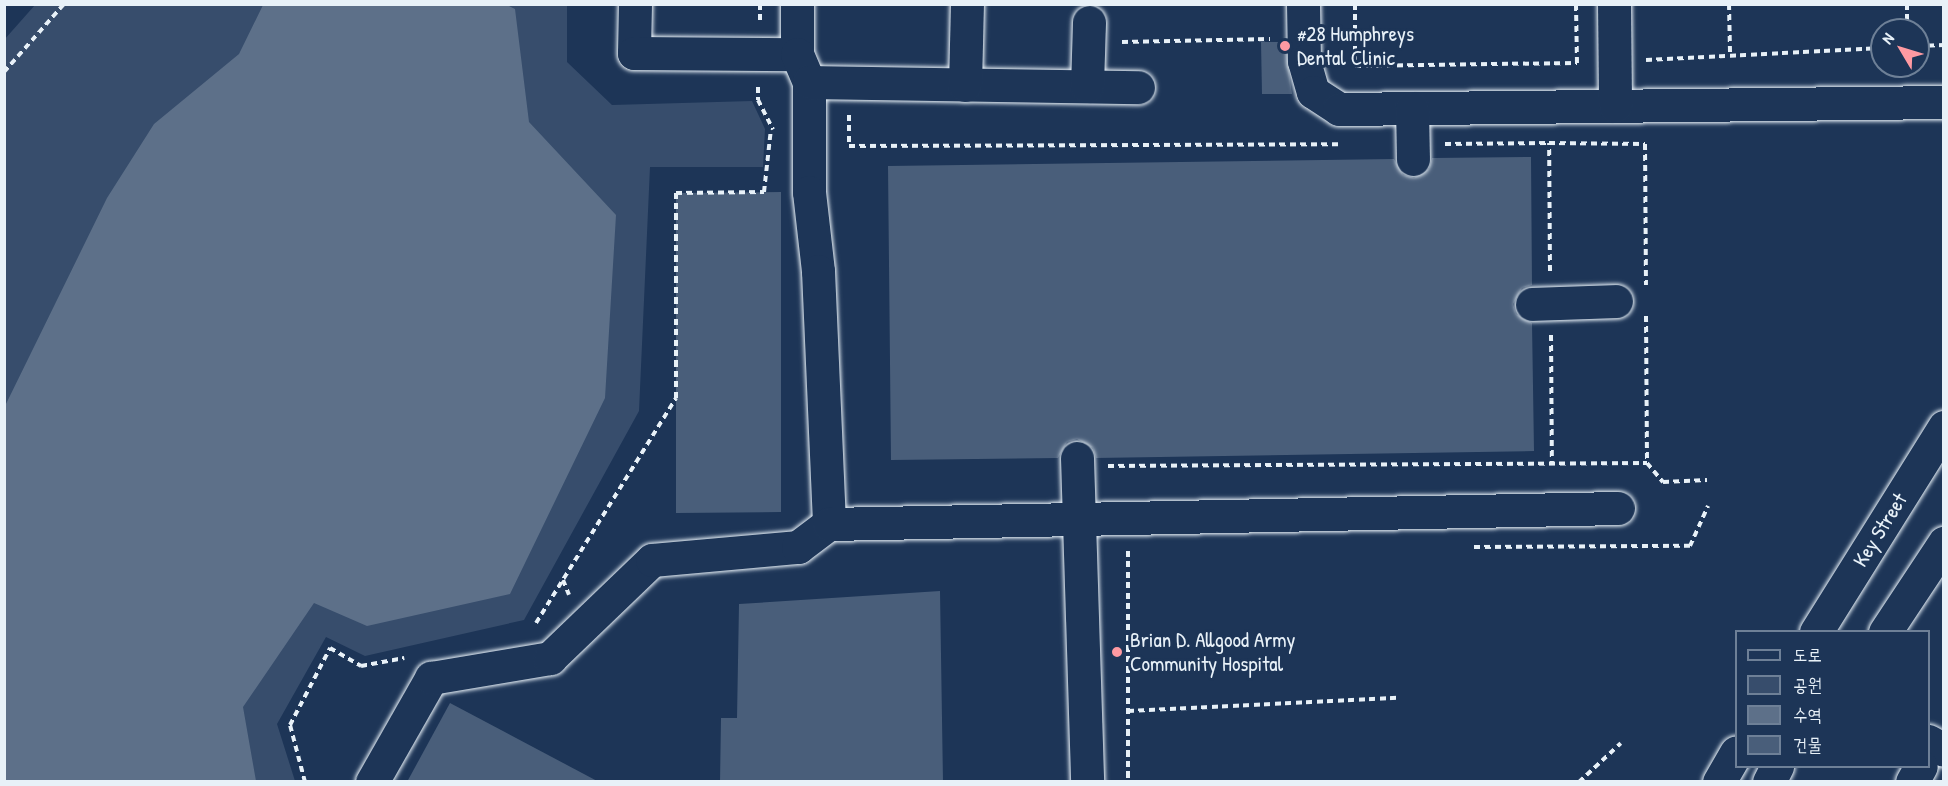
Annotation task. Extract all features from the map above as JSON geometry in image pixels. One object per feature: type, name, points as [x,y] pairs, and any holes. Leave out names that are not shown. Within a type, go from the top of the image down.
[{"type":"main road","points":[[634,4],[634,53],[803,68],[849,83],[1138,87]]},
{"type":"main road","points":[[797,4],[803,68],[808,192],[818,271],[829,524]]},
{"type":"main road","points":[[965,85],[967,4]]},
{"type":"main road","points":[[1303,4],[1304,61],[1313,92],[1339,109],[1944,102]]},
{"type":"main road","points":[[1614,4],[1615,106]]},
{"type":"main road","points":[[1087,86],[1088,32]]},
{"type":"main road","points":[[1413,108],[1413,152]]},
{"type":"main road","points":[[1532,304],[1616,301]]},
{"type":"main road","name":"Key Street","points":[[1817,630],[1944,427]]},
{"type":"main road","points":[[1077,462],[1087,782]]},
{"type":"main road","points":[[372,782],[431,678],[550,658],[652,560],[798,547],[829,524],[1078,515],[1618,508]]},
{"type":"main road","points":[[1886,630],[1944,543]]},
{"type":"main road","points":[[1719,782],[1735,755]]},
{"type":"main road","points":[[1769,782],[1777,768]]},
{"type":"main road","points":[[1912,782],[1921,768]]},
{"type":"path","points":[[4,72],[64,4]]},
{"type":"path","points":[[1355,4],[1355,66],[1577,63],[1576,4]]},
{"type":"path","points":[[1729,4],[1730,53]]},
{"type":"path","points":[[1088,32],[1270,40],[1270,28]]},
{"type":"path","points":[[1644,49],[1644,60],[1730,53],[1870,48]]},
{"type":"path","points":[[849,83],[849,146],[1353,144]]},
{"type":"path","points":[[534,625],[676,398],[676,193],[764,192],[771,129]]},
{"type":"path","points":[[1413,152],[1549,143]]},
{"type":"path","points":[[1077,462],[1647,463],[1663,482],[1707,480]]},
{"type":"path","points":[[1690,546],[1708,506]]},
{"type":"path","points":[[1128,548],[1128,782]]},
{"type":"path","points":[[305,782],[290,724],[330,648],[361,666],[417,656]]},
{"type":"path","points":[[1128,711],[1398,698]]},
{"type":"path","points":[[1579,782],[1621,743]]},
{"type":"green space","points":[[35,5],[567,5],[567,62],[612,105],[752,101],[765,129],[763,167],[650,167],[639,411],[524,620],[365,656],[326,637],[277,724],[295,781],[5,782],[4,40]]},
{"type":"water","points":[[263,5],[507,5],[515,9],[529,122],[616,215],[605,398],[510,594],[367,626],[314,603],[243,707],[256,781],[5,781],[5,406],[107,198],[154,124],[239,54]]},
{"type":"building","points":[[1261,42],[1285,42],[1292,94],[1262,94]]},
{"type":"building","points":[[1531,157],[1532,285],[1522,288],[1513,304],[1516,314],[1532,323],[1534,451],[1096,458],[1093,448],[1077,439],[1067,442],[1058,458],[891,460],[888,166],[1394,159],[1403,175],[1414,178],[1429,169],[1432,158]]},
{"type":"building","points":[[781,192],[781,512],[676,513],[676,193]]},
{"type":"building","points":[[940,591],[943,782],[720,782],[721,718],[737,718],[739,604]]},
{"type":"building","points":[[450,703],[599,782],[407,782]]},
{"type":"place","name":"#28 Humphreys Dental Clinic","points":[[1285,46]]},
{"type":"place","name":"Brian D. Allgood Army Community Hospital","points":[[1117,652]]}]
